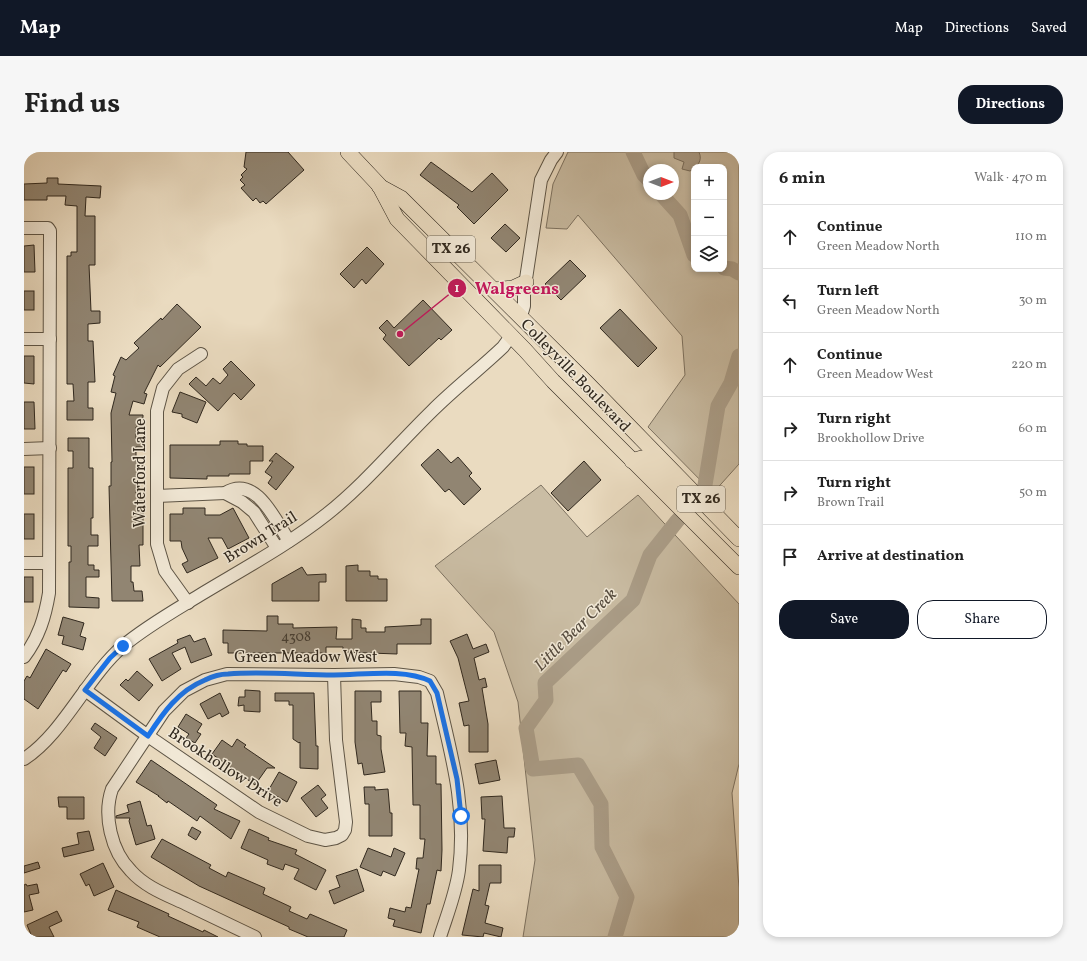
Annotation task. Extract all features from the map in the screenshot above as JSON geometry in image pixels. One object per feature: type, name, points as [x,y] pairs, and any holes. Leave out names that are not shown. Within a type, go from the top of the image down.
[{"type":"main road","name":"Colleyville Boulevard","points":[[348,152],[379,186],[397,219],[553,381],[632,460],[655,467],[738,544]]},
{"type":"main road","name":"Colleyville Boulevard","points":[[379,186],[401,198],[521,316],[655,467],[721,550],[739,567]]},
{"type":"main road","points":[[442,266],[455,252]]},
{"type":"main road","points":[[494,290],[513,288],[526,282]]},
{"type":"main road","points":[[511,336],[521,316]]},
{"type":"street","points":[[521,316],[524,306],[526,282],[541,180],[551,160],[557,152]]},
{"type":"street","points":[[24,228],[46,228],[50,231],[49,593],[44,618],[38,634],[24,657]]},
{"type":"street","name":"Brown Trail","points":[[24,759],[40,745],[55,728],[110,658],[123,646],[141,632],[289,541],[328,514],[348,496],[433,410],[503,347],[511,336]]},
{"type":"street","points":[[24,339],[50,339]]},
{"type":"street","name":"Waterford Lane","points":[[188,603],[165,571],[157,544],[156,412],[163,388],[178,369],[201,354]]},
{"type":"street","points":[[24,449],[50,448]]},
{"type":"street","points":[[157,496],[225,493],[233,488],[242,488],[253,492],[266,505],[289,541]]},
{"type":"street","points":[[225,493],[242,502],[254,512],[276,548]]},
{"type":"street","points":[[24,563],[49,563]]},
{"type":"street","name":"Green Meadow West","points":[[254,937],[158,891],[131,872],[121,858],[110,826],[110,797],[112,789],[164,711],[184,692],[205,680],[227,674],[394,674],[419,677],[430,681],[437,693],[457,779],[461,816],[459,865],[453,896],[440,937]]},
{"type":"street","name":"Brookhollow Drive","points":[[85,690],[148,736],[258,812],[308,836],[325,840],[336,838],[345,830],[346,811],[336,740],[334,675]]},
{"type":"shaded area","points":[[568,152],[739,152],[739,464],[713,493],[648,427],[685,375],[682,336],[578,215],[567,229],[546,228],[553,184]]},
{"type":"shaded area","points":[[674,152],[699,152],[700,161],[698,164],[691,164],[690,171],[682,169],[684,162],[674,158]]},
{"type":"shaded area","points":[[541,485],[587,537],[638,495],[739,604],[739,764],[732,793],[739,888],[739,937],[523,937],[535,860],[518,702],[494,632],[435,566]]},
{"type":"building","points":[[246,152],[288,152],[304,170],[266,204],[263,201],[260,203],[256,198],[253,201],[241,188],[245,185],[240,180],[243,177],[241,175],[247,169],[244,167]]},
{"type":"building","points":[[431,162],[472,192],[492,173],[508,190],[474,224],[457,207],[459,205],[420,175]]},
{"type":"building","points":[[47,178],[58,178],[58,184],[101,186],[100,198],[86,197],[85,216],[95,216],[95,265],[89,265],[91,311],[100,311],[100,323],[88,324],[88,341],[93,341],[95,382],[88,382],[88,408],[93,408],[93,420],[67,420],[67,401],[74,401],[73,384],[67,384],[67,256],[71,256],[71,252],[77,252],[77,206],[65,205],[66,196],[47,196],[47,200],[24,200],[24,184],[47,183]]},
{"type":"building","points":[[505,224],[520,238],[506,252],[491,238]]},
{"type":"building","points":[[34,245],[35,272],[24,272],[24,246]]},
{"type":"building","points":[[367,247],[384,264],[366,284],[362,279],[354,288],[340,274]]},
{"type":"building","points":[[570,260],[586,276],[561,300],[545,284]]},
{"type":"building","points":[[24,291],[34,291],[34,310],[24,310]]},
{"type":"building","points":[[423,300],[452,330],[441,340],[439,338],[409,366],[383,339],[386,335],[379,328],[387,320],[394,328]]},
{"type":"building","points":[[177,304],[201,327],[160,367],[158,365],[144,393],[147,394],[144,404],[133,401],[129,415],[143,415],[143,427],[136,427],[136,439],[143,439],[143,447],[136,447],[136,462],[143,462],[143,474],[136,474],[136,493],[143,493],[143,545],[139,545],[140,566],[131,566],[131,582],[133,582],[134,591],[142,591],[143,601],[112,601],[109,486],[111,486],[112,462],[111,413],[116,393],[111,392],[115,376],[113,375],[121,357],[126,360],[139,348],[134,343],[161,318],[162,320]]},
{"type":"building","points":[[620,309],[657,348],[638,367],[600,328]]},
{"type":"building","points":[[24,356],[34,356],[34,384],[24,383]]},
{"type":"building","points":[[231,361],[255,385],[241,400],[234,393],[218,411],[189,384],[196,377],[206,386],[213,378],[220,384],[228,375],[223,369]]},
{"type":"building","points":[[180,392],[206,402],[197,423],[182,417],[182,414],[172,412]]},
{"type":"building","points":[[24,402],[34,402],[35,429],[24,429]]},
{"type":"building","points":[[68,438],[89,438],[89,468],[93,468],[93,518],[91,518],[91,535],[98,535],[98,546],[88,546],[88,565],[94,565],[94,570],[99,570],[99,577],[86,577],[86,597],[99,598],[99,608],[69,607],[69,562],[71,562],[71,546],[68,546],[68,468],[73,468],[73,451],[68,451]]},
{"type":"building","points":[[220,441],[238,441],[238,444],[247,444],[247,446],[263,446],[263,461],[250,461],[250,474],[207,476],[207,479],[170,478],[170,445],[220,445]]},
{"type":"building","points":[[438,449],[451,463],[458,457],[472,473],[469,476],[481,489],[464,505],[449,489],[445,492],[421,465]]},
{"type":"building","points":[[276,453],[294,467],[276,490],[268,483],[272,477],[265,472],[273,461],[269,461]]},
{"type":"building","points":[[584,461],[601,480],[568,511],[551,493]]},
{"type":"building","points":[[24,467],[34,467],[34,494],[24,494]]},
{"type":"building","points":[[183,508],[205,508],[205,515],[220,515],[233,508],[249,538],[228,549],[222,538],[208,538],[218,558],[187,573],[182,564],[188,561],[182,548],[181,541],[170,541],[170,514],[183,514]]},
{"type":"building","points":[[24,514],[34,514],[34,539],[24,539]]},
{"type":"building","points":[[358,565],[358,571],[370,571],[370,576],[378,576],[378,579],[387,579],[387,601],[346,601],[346,566]]},
{"type":"building","points":[[302,567],[307,575],[326,574],[326,582],[319,582],[319,601],[272,601],[272,584]]},
{"type":"building","points":[[24,577],[33,577],[33,602],[24,602]]},
{"type":"building","points":[[267,616],[278,616],[278,624],[293,624],[293,628],[337,627],[336,639],[352,639],[352,619],[361,620],[361,628],[366,628],[366,632],[385,632],[385,627],[421,625],[421,619],[431,619],[431,644],[397,644],[397,654],[343,652],[343,647],[326,647],[326,653],[228,653],[228,643],[223,643],[223,630],[267,631]]},
{"type":"building","points":[[63,617],[84,623],[80,636],[86,638],[83,650],[62,644],[64,636],[58,635]]},
{"type":"building","points":[[467,634],[473,649],[486,644],[489,652],[474,658],[479,680],[485,678],[487,687],[482,688],[488,724],[488,752],[469,752],[469,725],[464,726],[459,703],[469,701],[458,658],[450,641]]},
{"type":"building","points":[[190,635],[194,642],[205,638],[212,655],[191,663],[185,647],[172,653],[181,669],[162,681],[149,659],[178,643],[177,640]]},
{"type":"building","points":[[46,649],[71,664],[66,672],[63,670],[38,709],[24,699],[24,681],[27,676],[30,678]]},
{"type":"building","points":[[137,671],[153,685],[139,701],[120,685],[126,679],[128,681]]},
{"type":"building","points":[[245,690],[260,691],[260,712],[244,711],[244,705],[238,706],[239,697],[245,697]]},
{"type":"building","points":[[355,691],[381,691],[381,702],[371,702],[372,721],[377,721],[377,735],[381,736],[381,749],[385,772],[364,775],[362,763],[358,764],[355,742]]},
{"type":"building","points":[[399,691],[421,691],[421,723],[428,723],[427,756],[436,756],[436,784],[441,784],[441,871],[437,870],[430,904],[427,904],[421,933],[393,926],[395,920],[388,918],[390,908],[405,912],[406,907],[411,908],[419,869],[416,869],[417,858],[423,858],[425,839],[420,839],[420,805],[413,805],[412,747],[405,746],[406,733],[400,733]]},
{"type":"building","points":[[220,693],[229,713],[222,717],[220,713],[208,719],[200,704]]},
{"type":"building","points":[[275,693],[314,693],[316,746],[318,746],[318,769],[300,768],[300,742],[299,743],[293,739],[293,705],[289,705],[289,701],[275,701]]},
{"type":"building","points":[[186,714],[202,724],[197,732],[201,734],[195,743],[186,738],[189,734],[178,727]]},
{"type":"building","points":[[95,723],[117,738],[105,756],[94,748],[101,737],[91,729]]},
{"type":"building","points":[[237,739],[246,745],[244,747],[275,768],[267,768],[255,785],[212,754],[222,740],[232,747]]},
{"type":"building","points":[[151,760],[217,805],[214,809],[240,821],[231,839],[200,816],[197,821],[168,801],[167,803],[159,796],[136,782]]},
{"type":"building","points":[[496,760],[500,780],[479,784],[475,764]]},
{"type":"building","points":[[279,772],[297,782],[287,802],[268,791]]},
{"type":"building","points":[[318,785],[326,795],[321,799],[328,808],[316,817],[301,798]]},
{"type":"building","points":[[364,787],[375,787],[375,790],[388,789],[390,813],[392,813],[392,836],[369,836],[369,804],[365,804]]},
{"type":"building","points":[[502,796],[504,828],[515,828],[514,837],[508,837],[507,853],[483,851],[485,819],[482,819],[481,797]]},
{"type":"building","points":[[58,797],[84,797],[84,819],[67,819],[67,807],[59,807]]},
{"type":"building","points":[[140,801],[147,826],[151,825],[155,839],[136,845],[129,821],[130,818],[116,818],[116,816],[129,812],[127,805]]},
{"type":"building","points":[[192,827],[201,832],[196,840],[188,835]]},
{"type":"building","points":[[249,829],[269,838],[268,840],[297,850],[295,854],[326,870],[316,890],[294,879],[299,869],[285,864],[283,870],[267,864],[268,860],[241,848]]},
{"type":"building","points":[[89,831],[94,850],[64,857],[62,848],[79,844],[77,833]]},
{"type":"building","points":[[162,839],[211,865],[209,868],[226,877],[228,872],[265,888],[263,894],[291,907],[289,911],[307,919],[310,914],[347,930],[344,937],[308,937],[199,886],[151,857]]},
{"type":"building","points":[[368,848],[391,857],[394,848],[405,853],[395,876],[383,871],[381,876],[360,867]]},
{"type":"building","points":[[38,862],[40,868],[24,873],[24,866]]},
{"type":"building","points":[[103,863],[114,887],[94,896],[89,884],[86,886],[80,874]]},
{"type":"building","points":[[479,865],[501,865],[501,883],[490,883],[485,905],[489,906],[485,923],[503,928],[501,937],[484,933],[483,937],[462,935],[473,889],[479,891]]},
{"type":"building","points":[[357,869],[364,891],[334,904],[329,891],[340,887],[336,876]]},
{"type":"building","points":[[26,884],[27,886],[37,884],[39,893],[29,895],[33,910],[24,912],[24,885]]},
{"type":"building","points":[[116,890],[169,914],[168,916],[218,937],[160,937],[137,927],[139,922],[108,910]]},
{"type":"building","points":[[57,911],[62,921],[49,927],[54,937],[32,937],[27,925]]},
{"type":"waterway","name":"Little Bear Creek","points":[[633,152],[643,173]]},
{"type":"waterway","name":"Little Bear Creek","points":[[666,200],[680,215],[691,246]]},
{"type":"waterway","name":"Little Bear Creek","points":[[727,268],[732,269],[739,273]]},
{"type":"waterway","name":"Little Bear Creek","points":[[615,937],[627,897],[602,847],[601,804],[578,765],[533,769],[526,728],[546,700],[545,683],[633,600],[650,555],[677,521],[704,491],[718,406],[731,383],[739,356]]},
{"type":"place","name":"Walgreens","points":[[400,334]]},
{"type":"route","points":[[123,646],[110,658],[85,690],[148,736],[164,711],[184,692],[205,680],[227,674],[394,674],[426,678],[430,681],[437,693],[460,794],[461,816]]}]
